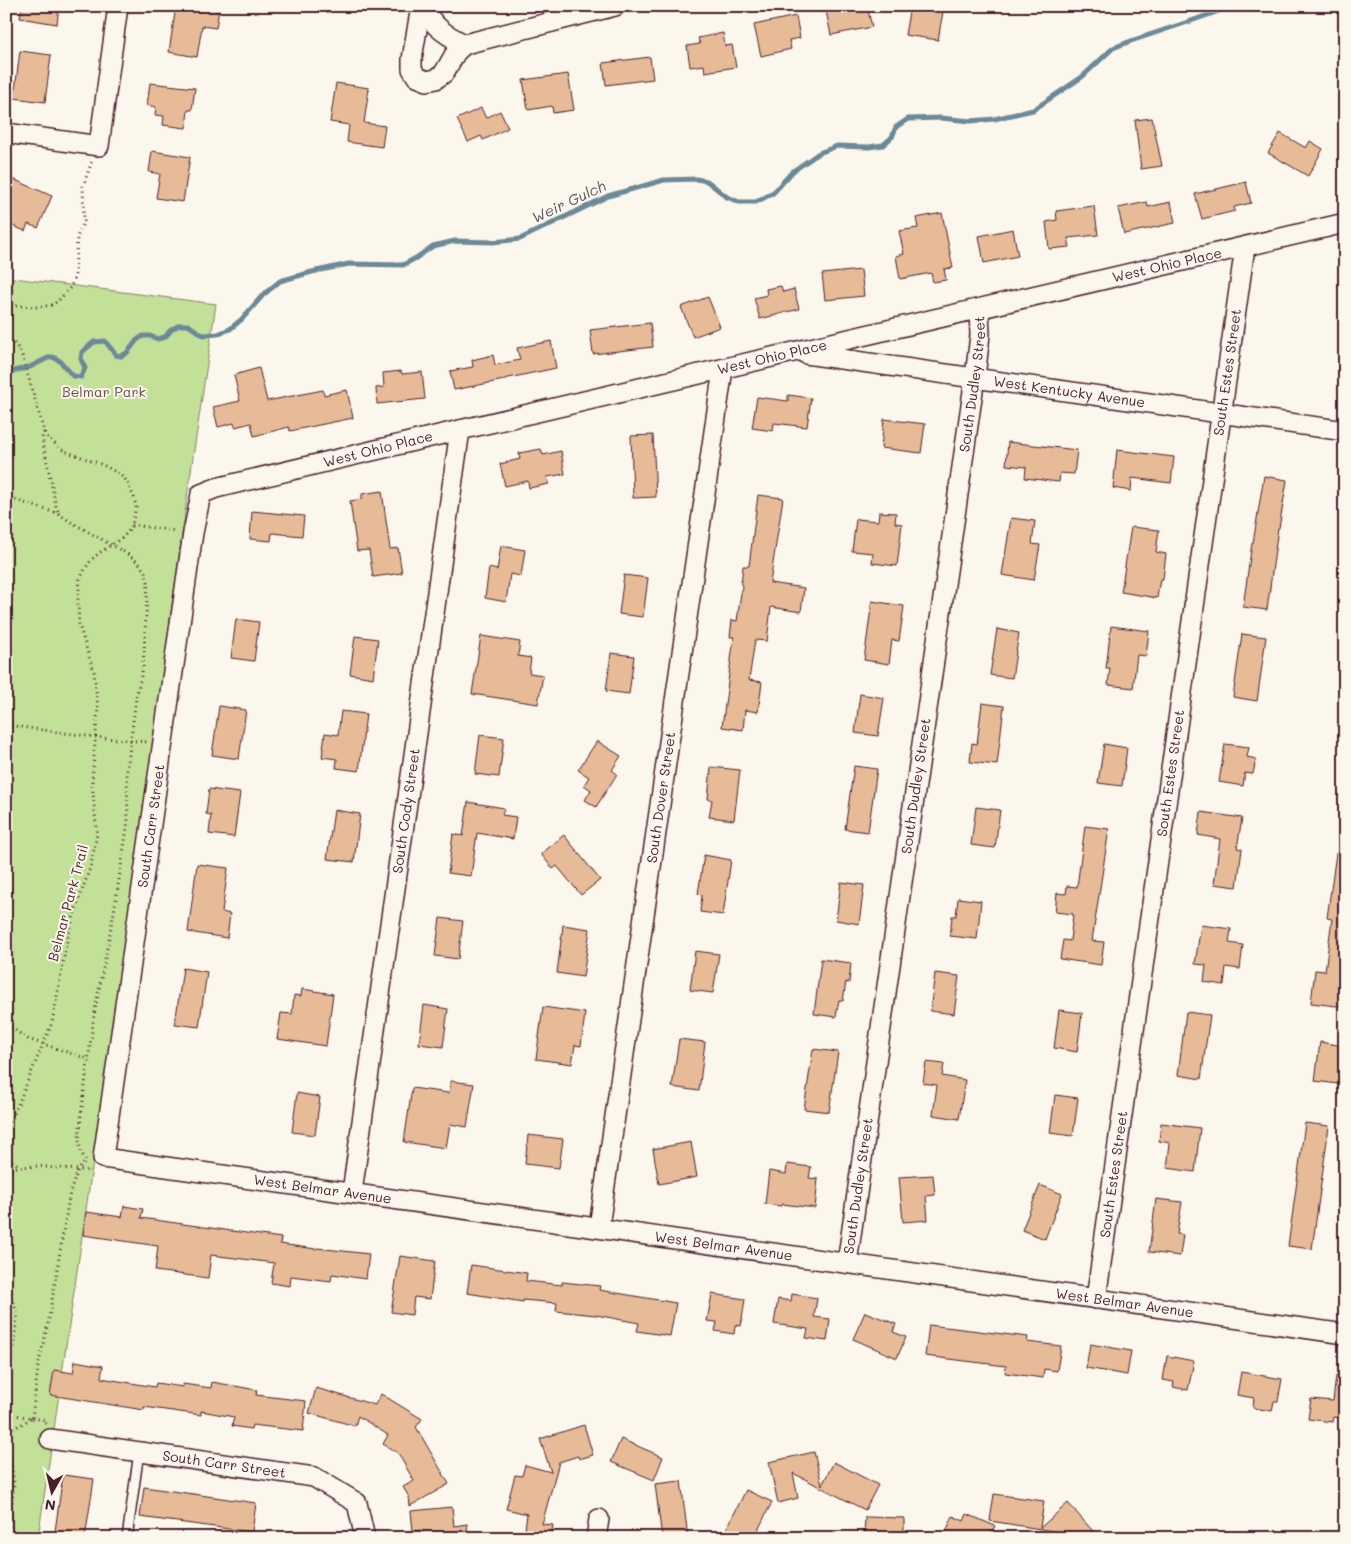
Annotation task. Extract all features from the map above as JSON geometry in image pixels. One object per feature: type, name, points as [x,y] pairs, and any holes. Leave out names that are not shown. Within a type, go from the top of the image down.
[{"type":"street","points":[[6,133],[99,146],[118,6]]},
{"type":"street","points":[[421,6],[412,69],[417,77],[427,81],[436,79],[444,73],[456,52],[465,44],[615,6]]},
{"type":"street","points":[[425,6],[426,13],[433,23],[454,39],[465,44]]},
{"type":"street","name":"West Ohio Place","points":[[201,494],[216,488],[460,430],[1345,223]]},
{"type":"street","name":"South Estes Street","points":[[1096,1299],[1245,247]]},
{"type":"street","name":"South Dudley Street","points":[[847,1263],[975,377],[980,335],[979,309]]},
{"type":"street","name":"West Kentucky Avenue","points":[[795,352],[1345,431]]},
{"type":"street","name":"South Dover Street","points":[[599,1228],[723,369]]},
{"type":"street","name":"South Cody Street","points":[[352,1192],[460,430]]},
{"type":"street","name":"South Carr Street","points":[[103,1158],[193,533],[201,494]]},
{"type":"street","name":"West Belmar Avenue","points":[[103,1158],[1096,1299],[1344,1331]]},
{"type":"street","name":"South Carr Street","points":[[50,1439],[314,1477],[357,1503],[365,1538]]},
{"type":"street","points":[[596,1538],[599,1519]]},
{"type":"lane","points":[[127,1538],[140,1452]]},
{"type":"path","points":[[6,305],[36,307],[52,305],[70,288],[74,276],[77,237],[84,221],[83,186],[99,146]]},
{"type":"path","points":[[6,337],[14,341],[24,358],[44,431],[48,438],[62,450],[103,465],[125,479],[134,497],[136,507],[132,525],[193,533]]},
{"type":"path","points":[[44,431],[42,438],[59,514]]},
{"type":"path","points":[[6,497],[59,514],[113,545],[139,563],[145,572],[148,582],[143,667],[136,698],[127,770],[128,821],[114,912],[99,987],[88,1059],[79,1141],[81,1152],[86,1161],[78,1170],[68,1201],[52,1301],[38,1367],[32,1418]]},
{"type":"path","name":"Belmar Park Trail","points":[[6,1133],[52,1023],[67,941],[91,865],[97,834],[92,781],[98,708],[94,672],[79,625],[80,579],[91,560],[122,538],[132,525]]},
{"type":"path","points":[[6,724],[95,737],[131,740]]},
{"type":"path","points":[[6,1028],[12,1028],[28,1039],[88,1059]]},
{"type":"path","points":[[6,1153],[12,1162],[21,1167]]},
{"type":"path","points":[[6,1168],[35,1166],[78,1170]]},
{"type":"path","points":[[6,1284],[12,1294],[17,1317],[10,1372],[7,1431],[14,1483],[8,1538]]},
{"type":"path","points":[[8,1414],[32,1418]]},
{"type":"path","points":[[7,1431],[32,1418]]},
{"type":"green space","name":"Belmar Park","points":[[6,277],[216,304],[38,1538],[6,1538]]},
{"type":"building","points":[[22,6],[59,6],[57,24],[20,18]]},
{"type":"building","points":[[176,6],[197,6],[219,10],[216,28],[202,26],[197,57],[169,52]]},
{"type":"building","points":[[825,6],[867,6],[872,27],[831,35]]},
{"type":"building","points":[[910,6],[944,6],[938,40],[905,35]]},
{"type":"building","points":[[796,16],[800,38],[789,40],[791,49],[761,56],[754,25]]},
{"type":"building","points":[[723,33],[725,46],[732,45],[736,67],[705,72],[704,65],[690,67],[687,46],[700,44],[698,38]]},
{"type":"building","points":[[20,51],[51,55],[45,102],[14,98]]},
{"type":"building","points":[[650,57],[653,79],[606,85],[603,63]]},
{"type":"building","points":[[568,74],[574,110],[553,113],[552,106],[528,110],[523,80]]},
{"type":"building","points":[[150,83],[195,88],[192,110],[188,110],[186,128],[163,125],[164,116],[155,115],[156,107],[147,105]]},
{"type":"building","points":[[336,83],[369,88],[364,123],[385,126],[382,147],[347,142],[349,125],[330,122]]},
{"type":"building","points":[[481,108],[486,118],[500,111],[508,128],[483,140],[481,136],[468,142],[457,119]]},
{"type":"building","points":[[1152,118],[1162,166],[1141,169],[1135,120]]},
{"type":"building","points":[[1280,133],[1306,148],[1310,141],[1323,149],[1308,176],[1268,153]]},
{"type":"building","points":[[152,151],[190,157],[183,202],[156,198],[160,174],[149,172]]},
{"type":"building","points":[[6,176],[52,196],[38,228],[28,224],[25,231],[6,223]]},
{"type":"building","points":[[1246,182],[1251,203],[1234,207],[1235,211],[1202,219],[1195,194]]},
{"type":"building","points":[[1147,202],[1148,207],[1171,202],[1175,223],[1124,234],[1118,208]]},
{"type":"building","points":[[1094,206],[1098,235],[1068,238],[1070,247],[1049,249],[1046,222],[1057,220],[1056,211]]},
{"type":"building","points":[[942,213],[953,268],[944,269],[946,280],[933,282],[931,273],[900,279],[896,256],[904,254],[899,231],[918,228],[916,218]]},
{"type":"building","points":[[1013,229],[1018,256],[984,263],[979,236]]},
{"type":"building","points":[[861,270],[864,296],[825,300],[822,274]]},
{"type":"building","points":[[781,286],[783,292],[794,289],[799,309],[760,319],[754,298],[767,295],[766,289]]},
{"type":"building","points":[[708,297],[720,327],[693,337],[681,307]]},
{"type":"building","points":[[650,323],[653,347],[593,354],[590,330]]},
{"type":"building","points":[[551,341],[556,368],[454,390],[450,371],[473,367],[472,360],[493,355],[495,365],[520,360],[517,348]]},
{"type":"building","points":[[259,368],[267,401],[323,390],[324,395],[347,390],[353,418],[290,431],[289,427],[254,436],[251,423],[235,427],[234,423],[218,427],[213,407],[240,401],[234,375]]},
{"type":"building","points":[[401,371],[402,374],[422,372],[425,399],[377,404],[376,388],[384,387],[383,373]]},
{"type":"building","points":[[788,395],[811,398],[807,427],[774,423],[773,431],[752,428],[757,397],[788,401]]},
{"type":"building","points":[[884,419],[925,424],[921,453],[881,448]]},
{"type":"building","points":[[653,435],[656,497],[633,498],[631,436]]},
{"type":"building","points":[[1008,442],[1077,450],[1074,474],[1060,473],[1059,482],[1025,478],[1026,467],[1006,465]]},
{"type":"building","points":[[541,449],[543,455],[561,451],[565,474],[547,477],[549,484],[529,488],[528,481],[505,486],[500,464],[520,459],[519,453]]},
{"type":"building","points":[[1117,450],[1174,457],[1171,483],[1132,478],[1131,491],[1113,488]]},
{"type":"building","points":[[1264,476],[1287,480],[1278,528],[1267,610],[1243,607]]},
{"type":"building","points":[[382,491],[390,549],[398,548],[402,573],[373,577],[369,550],[357,551],[350,501],[362,499],[362,494]]},
{"type":"building","points":[[758,495],[783,498],[770,583],[804,588],[801,612],[771,607],[767,641],[755,640],[749,680],[762,682],[758,712],[745,710],[743,730],[722,727],[734,637],[730,637],[732,620],[737,621],[743,566],[749,566]]},
{"type":"building","points":[[252,511],[304,516],[302,536],[272,533],[271,541],[250,539]]},
{"type":"building","points":[[879,512],[896,513],[895,523],[902,524],[897,566],[872,563],[873,553],[852,551],[856,519],[878,521]]},
{"type":"building","points":[[1011,518],[1035,521],[1032,544],[1040,545],[1034,580],[1002,575]]},
{"type":"building","points":[[1131,527],[1159,530],[1156,552],[1166,554],[1163,579],[1160,579],[1157,598],[1121,592]]},
{"type":"building","points":[[501,546],[525,550],[521,576],[510,574],[506,602],[485,598],[489,568],[497,570]]},
{"type":"building","points":[[624,575],[648,578],[643,617],[619,614]]},
{"type":"building","points":[[872,601],[904,606],[899,641],[892,640],[889,664],[864,660]]},
{"type":"building","points":[[236,619],[259,622],[254,661],[231,658]]},
{"type":"building","points":[[1111,626],[1149,631],[1146,656],[1137,655],[1133,688],[1108,685],[1110,668],[1106,668]]},
{"type":"building","points":[[997,629],[1019,633],[1012,678],[990,675]]},
{"type":"building","points":[[1242,634],[1266,637],[1257,701],[1233,697]]},
{"type":"building","points":[[355,636],[378,639],[373,678],[350,674]]},
{"type":"building","points":[[481,636],[520,642],[518,656],[531,658],[529,673],[543,675],[538,704],[472,694]]},
{"type":"building","points":[[611,653],[634,656],[629,694],[606,691]]},
{"type":"building","points":[[860,694],[884,698],[878,736],[855,733]]},
{"type":"building","points":[[982,703],[1004,706],[997,765],[970,762],[972,743],[977,744]]},
{"type":"building","points":[[219,706],[246,710],[239,759],[212,755]]},
{"type":"building","points":[[341,711],[366,714],[359,771],[336,768],[337,759],[322,757],[325,733],[338,735]]},
{"type":"building","points":[[480,735],[504,738],[499,777],[475,774]]},
{"type":"building","points":[[597,741],[621,756],[612,770],[617,774],[596,807],[585,800],[591,790],[584,785],[589,777],[578,770]]},
{"type":"building","points":[[1104,744],[1127,748],[1122,786],[1098,783]]},
{"type":"building","points":[[1225,744],[1249,747],[1247,757],[1256,759],[1253,774],[1245,773],[1243,786],[1219,782]]},
{"type":"building","points":[[854,766],[877,769],[868,832],[845,829]]},
{"type":"building","points":[[711,767],[740,770],[734,820],[709,817],[712,800],[708,799]]},
{"type":"building","points":[[209,789],[240,793],[234,837],[209,834],[211,815],[206,814]]},
{"type":"building","points":[[468,802],[504,808],[502,815],[516,817],[513,839],[477,833],[471,876],[448,873],[453,834],[463,836]]},
{"type":"building","points":[[976,807],[1000,810],[995,848],[971,845]]},
{"type":"building","points":[[334,810],[360,814],[354,862],[327,859]]},
{"type":"building","points":[[1201,812],[1242,818],[1237,848],[1242,849],[1237,887],[1214,884],[1220,839],[1198,835]]},
{"type":"building","points":[[1085,826],[1109,829],[1092,941],[1104,942],[1101,965],[1060,959],[1063,940],[1070,941],[1073,914],[1055,912],[1057,893],[1066,894],[1067,886],[1077,887]]},
{"type":"building","points":[[564,835],[600,880],[581,895],[557,866],[553,869],[541,854]]},
{"type":"building","points":[[1336,853],[1345,853],[1345,1007],[1311,1003],[1315,970],[1325,971],[1332,919],[1327,918]]},
{"type":"building","points":[[704,855],[731,860],[723,915],[700,912],[702,895],[698,894]]},
{"type":"building","points":[[197,864],[228,868],[222,912],[230,914],[227,938],[188,932]]},
{"type":"building","points":[[841,882],[864,885],[859,924],[836,920]]},
{"type":"building","points":[[958,898],[981,901],[977,939],[950,936],[952,916],[956,916]]},
{"type":"building","points":[[440,918],[463,921],[458,959],[435,956]]},
{"type":"building","points":[[563,925],[590,929],[583,977],[557,973]]},
{"type":"building","points":[[1201,925],[1231,929],[1229,943],[1243,945],[1240,969],[1226,967],[1224,985],[1204,982],[1206,965],[1195,964]]},
{"type":"building","points":[[695,951],[719,954],[713,993],[690,990]]},
{"type":"building","points":[[821,959],[851,963],[849,983],[846,982],[843,1001],[839,1000],[836,1017],[814,1014]]},
{"type":"building","points":[[183,968],[207,972],[199,1027],[175,1024]]},
{"type":"building","points":[[935,973],[959,976],[954,1014],[930,1011]]},
{"type":"building","points":[[302,989],[333,994],[326,1046],[277,1039],[281,1013],[292,1014],[294,995],[301,996]]},
{"type":"building","points":[[424,1005],[448,1009],[443,1047],[419,1044]]},
{"type":"building","points":[[543,1007],[585,1013],[581,1046],[575,1045],[572,1064],[536,1059]]},
{"type":"building","points":[[1059,1010],[1082,1013],[1077,1052],[1054,1048]]},
{"type":"building","points":[[1186,1012],[1210,1015],[1201,1079],[1178,1075]]},
{"type":"building","points":[[679,1039],[705,1042],[699,1091],[672,1087]]},
{"type":"building","points":[[1320,1042],[1343,1046],[1338,1084],[1315,1081]]},
{"type":"building","points":[[813,1049],[838,1052],[829,1112],[804,1109]]},
{"type":"building","points":[[926,1062],[944,1064],[942,1076],[965,1080],[959,1119],[933,1115],[937,1085],[923,1083]]},
{"type":"building","points":[[451,1081],[474,1084],[467,1127],[450,1124],[446,1148],[404,1142],[412,1088],[449,1093]]},
{"type":"building","points":[[297,1093],[320,1097],[315,1135],[292,1132]]},
{"type":"building","points":[[1055,1095],[1078,1098],[1073,1136],[1050,1133]]},
{"type":"building","points":[[1161,1123],[1200,1128],[1195,1172],[1167,1168],[1170,1143],[1159,1141]]},
{"type":"building","points":[[1305,1123],[1329,1126],[1312,1249],[1288,1246]]},
{"type":"building","points":[[528,1135],[563,1139],[559,1168],[525,1164]]},
{"type":"building","points":[[691,1142],[697,1177],[659,1184],[653,1149]]},
{"type":"building","points":[[787,1164],[811,1167],[809,1178],[818,1179],[815,1208],[765,1204],[769,1171],[786,1174]]},
{"type":"building","points":[[933,1175],[935,1195],[926,1196],[928,1220],[903,1222],[899,1177]]},
{"type":"building","points":[[1040,1185],[1062,1194],[1045,1239],[1022,1230]]},
{"type":"building","points":[[1156,1199],[1182,1202],[1177,1234],[1183,1235],[1180,1256],[1149,1252]]},
{"type":"building","points":[[124,1206],[143,1209],[141,1218],[281,1238],[280,1244],[369,1254],[366,1279],[332,1274],[331,1281],[291,1276],[290,1286],[271,1283],[274,1263],[211,1255],[208,1278],[155,1271],[158,1246],[83,1235],[86,1212],[122,1217]]},
{"type":"building","points":[[400,1256],[435,1261],[430,1299],[414,1297],[412,1315],[391,1312]]},
{"type":"building","points":[[471,1265],[527,1273],[526,1281],[562,1285],[562,1282],[600,1286],[599,1290],[676,1303],[670,1336],[637,1331],[639,1323],[596,1315],[556,1311],[557,1303],[523,1300],[523,1302],[467,1293]]},
{"type":"building","points":[[712,1294],[745,1299],[741,1326],[735,1325],[734,1334],[715,1331],[717,1322],[707,1321]]},
{"type":"building","points":[[792,1294],[817,1298],[814,1317],[830,1319],[827,1341],[806,1338],[808,1329],[774,1324],[778,1299],[791,1301]]},
{"type":"building","points":[[865,1312],[896,1324],[893,1332],[906,1337],[897,1358],[853,1339]]},
{"type":"building","points":[[929,1325],[1028,1337],[1027,1342],[1061,1346],[1057,1371],[1044,1369],[1043,1378],[1005,1373],[1006,1366],[925,1356]]},
{"type":"building","points":[[1090,1344],[1131,1351],[1127,1375],[1086,1368]]},
{"type":"building","points":[[1167,1356],[1194,1361],[1188,1390],[1173,1387],[1174,1382],[1163,1380]]},
{"type":"building","points":[[75,1361],[103,1366],[101,1378],[155,1387],[156,1383],[183,1387],[183,1384],[211,1388],[212,1382],[257,1390],[256,1395],[306,1401],[303,1431],[252,1425],[251,1429],[232,1426],[234,1417],[201,1411],[201,1415],[144,1407],[144,1410],[50,1395],[54,1370],[73,1373]]},
{"type":"building","points":[[1241,1372],[1282,1379],[1278,1401],[1274,1401],[1272,1411],[1253,1408],[1254,1398],[1237,1395]]},
{"type":"building","points":[[1336,1376],[1345,1376],[1345,1418],[1333,1417],[1332,1422],[1308,1419],[1311,1399],[1333,1401]]},
{"type":"building","points":[[316,1388],[375,1405],[381,1394],[422,1419],[416,1427],[449,1484],[410,1506],[409,1497],[403,1487],[414,1481],[398,1453],[383,1444],[388,1435],[358,1416],[355,1426],[309,1413]]},
{"type":"building","points":[[584,1425],[593,1455],[579,1459],[578,1456],[559,1462],[542,1524],[553,1525],[551,1538],[524,1538],[527,1514],[506,1509],[515,1475],[522,1476],[525,1465],[551,1472],[540,1439]]},
{"type":"building","points":[[621,1439],[663,1457],[654,1480],[611,1462]]},
{"type":"building","points":[[814,1452],[822,1485],[834,1462],[878,1485],[865,1510],[793,1473],[798,1498],[778,1503],[769,1462]]},
{"type":"building","points":[[63,1475],[94,1479],[85,1538],[54,1538]]},
{"type":"building","points":[[681,1481],[688,1538],[662,1538],[655,1484]]},
{"type":"building","points":[[144,1487],[256,1503],[252,1532],[140,1517]]},
{"type":"building","points":[[746,1490],[772,1502],[754,1538],[736,1538],[725,1532]]},
{"type":"building","points":[[994,1494],[1044,1501],[1040,1528],[1068,1503],[1099,1538],[1059,1538],[1053,1531],[990,1521]]},
{"type":"building","points":[[452,1507],[454,1526],[467,1524],[468,1538],[424,1538],[423,1530],[413,1531],[411,1511]]},
{"type":"building","points":[[967,1514],[995,1526],[989,1538],[943,1538],[953,1516],[964,1521]]},
{"type":"building","points":[[865,1517],[904,1518],[904,1538],[864,1537]]},
{"type":"waterway","name":"Weir Gulch","points":[[6,373],[30,367],[53,357],[60,361],[73,376],[81,377],[85,368],[81,359],[82,352],[94,342],[105,341],[116,355],[121,356],[127,353],[137,340],[143,336],[158,339],[165,337],[179,325],[188,325],[203,335],[218,334],[230,329],[242,319],[263,295],[280,281],[349,264],[403,265],[433,246],[455,241],[493,242],[520,239],[608,196],[664,180],[696,179],[707,181],[727,197],[739,202],[756,202],[773,193],[793,171],[819,153],[837,146],[869,147],[883,145],[892,137],[896,127],[908,119],[941,118],[971,121],[994,119],[1033,110],[1082,77],[1113,48],[1219,11],[1224,6]]}]
